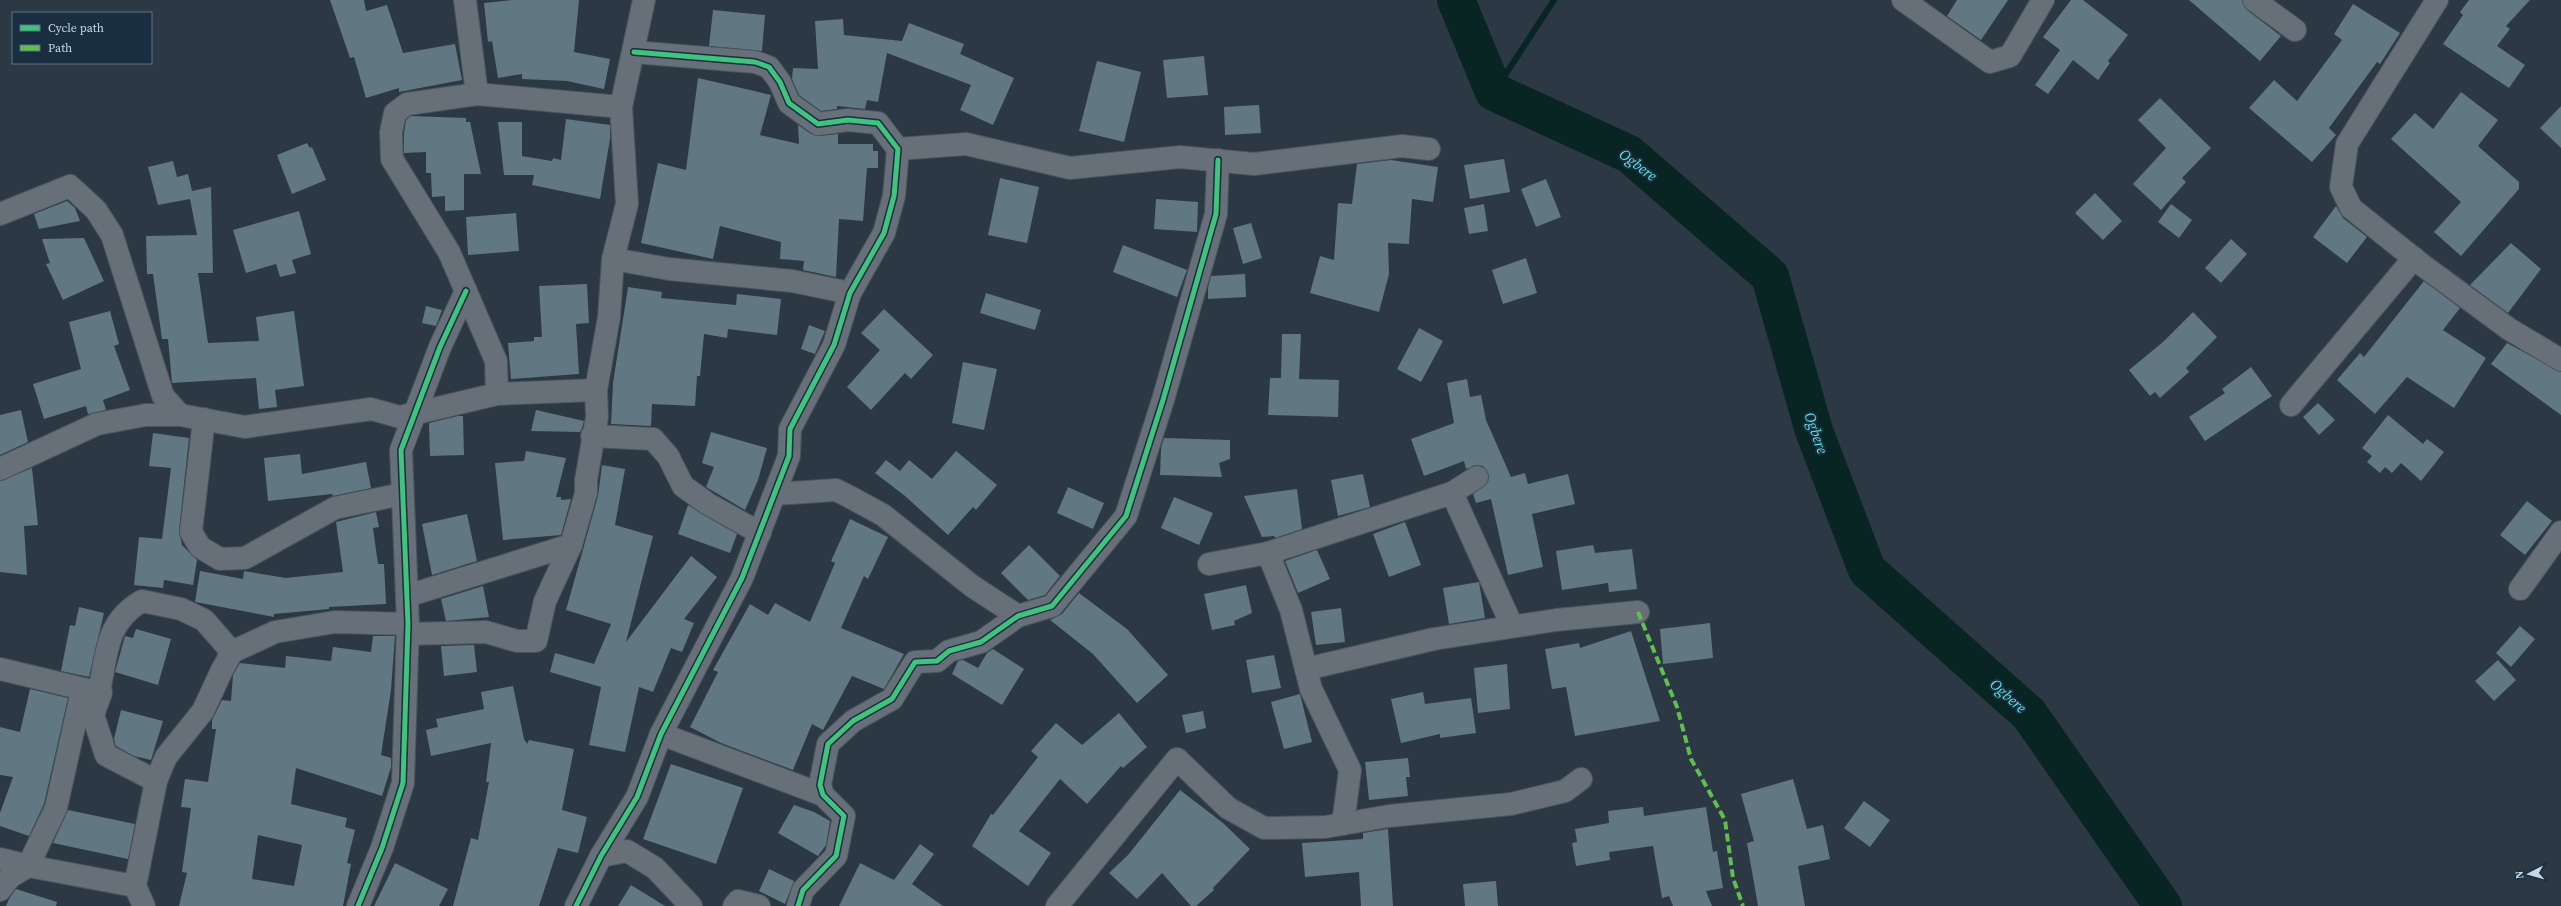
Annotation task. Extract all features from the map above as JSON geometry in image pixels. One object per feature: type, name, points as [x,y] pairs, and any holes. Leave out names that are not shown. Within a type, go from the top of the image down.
[{"type":"street","points":[[465,0],[477,94]]},
{"type":"street","points":[[144,906],[135,886],[156,781],[166,757],[203,712],[232,652],[276,632],[336,622],[408,629],[486,632],[518,641],[536,641],[545,601],[571,545],[586,493],[592,436],[597,417],[596,390],[609,317],[613,259],[627,204],[621,107],[644,0]]},
{"type":"street","points":[[1903,0],[1990,62],[2010,56],[2043,0]]},
{"type":"street","points":[[2254,0],[2295,30]]},
{"type":"street","points":[[2437,0],[2347,144],[2341,187],[2352,208],[2414,258],[2509,329],[2561,360]]},
{"type":"street","points":[[576,906],[601,856],[637,797],[661,734],[742,578],[789,456],[790,429],[834,345],[850,293],[884,233],[894,196],[898,149],[878,123],[848,120],[818,124],[789,103],[780,82],[768,67],[755,62],[634,52]]},
{"type":"street","points":[[497,394],[496,361],[449,252],[392,159],[391,132],[395,113],[407,104],[477,94],[621,107]]},
{"type":"street","points":[[898,149],[966,144],[1070,168],[1180,157],[1254,164],[1402,146],[1429,149]]},
{"type":"street","points":[[798,906],[804,890],[836,856],[844,816],[824,795],[820,785],[828,744],[853,722],[892,699],[915,662],[937,662],[949,651],[981,642],[1018,616],[1052,606],[1126,516],[1163,400],[1216,214],[1218,160]]},
{"type":"street","points":[[0,214],[70,186],[96,210],[112,235],[163,396],[180,415]]},
{"type":"street","points":[[2291,405],[2414,258]]},
{"type":"street","points":[[613,259],[669,269],[792,281],[850,293]]},
{"type":"street","points":[[358,906],[382,848],[403,783],[408,629],[401,450],[414,415],[466,291]]},
{"type":"street","points":[[0,469],[97,424],[146,415],[180,415],[245,427],[371,409],[400,417],[414,415],[497,394],[596,390]]},
{"type":"street","points":[[204,419],[192,532],[200,547],[220,559],[245,558],[336,508],[402,494]]},
{"type":"street","points":[[592,436],[653,439],[668,456],[683,486],[708,504],[760,532]]},
{"type":"street","points":[[1209,564],[1268,553],[1452,493],[1477,477]]},
{"type":"street","points":[[774,494],[836,490],[850,497],[883,515],[972,586],[1018,616]]},
{"type":"street","points":[[1452,493],[1512,626]]},
{"type":"street","points":[[2520,589],[2561,532]]},
{"type":"street","points":[[407,596],[571,545]]},
{"type":"street","points":[[1268,553],[1291,610],[1312,690],[1350,770],[1343,824]]},
{"type":"street","points":[[0,669],[91,692],[100,687],[111,633],[127,610],[142,601],[181,609],[204,620],[232,652]]},
{"type":"street","points":[[1306,669],[1434,638],[1512,626],[1638,612]]},
{"type":"street","points":[[91,692],[93,715],[106,755],[156,781]]},
{"type":"street","points":[[0,890],[10,877],[28,866],[56,808],[91,692]]},
{"type":"street","points":[[661,734],[824,795]]},
{"type":"street","points":[[1057,906],[1177,759],[1228,808],[1264,828],[1325,827],[1389,816],[1511,804],[1565,792],[1581,779]]},
{"type":"street","points":[[601,856],[627,851],[655,868],[691,906]]},
{"type":"street","points":[[0,859],[28,866],[135,886]]},
{"type":"street","points":[[734,906],[738,900],[758,906]]},
{"type":"building","points":[[330,0],[364,0],[366,11],[387,5],[403,53],[455,44],[462,80],[399,92],[399,88],[366,98],[354,57],[350,58]]},
{"type":"building","points":[[512,0],[579,0],[574,52],[610,59],[604,89],[567,81],[522,79],[522,74],[498,78],[492,41],[488,42],[484,3]]},
{"type":"building","points":[[1957,0],[2008,0],[1981,40],[1947,16]]},
{"type":"building","points":[[2071,0],[2083,0],[2128,35],[2108,61],[2110,63],[2098,80],[2073,60],[2048,94],[2035,85],[2060,50],[2043,37]]},
{"type":"building","points":[[2189,0],[2242,0],[2247,10],[2281,36],[2260,61]]},
{"type":"building","points":[[2469,0],[2530,0],[2506,26],[2510,29],[2497,46],[2525,65],[2509,88],[2443,44],[2463,15],[2460,12]]},
{"type":"building","points":[[2353,4],[2400,33],[2380,64],[2377,62],[2329,128],[2336,135],[2312,162],[2249,108],[2274,80],[2297,101],[2342,40],[2334,34]]},
{"type":"building","points":[[713,10],[765,15],[762,51],[709,46]]},
{"type":"building","points":[[843,19],[844,35],[902,41],[909,23],[964,44],[960,54],[1014,78],[993,125],[960,110],[971,85],[887,53],[878,102],[867,100],[865,109],[837,106],[837,109],[821,111],[799,95],[792,79],[793,68],[818,69],[815,21]]},
{"type":"building","points":[[1204,56],[1208,95],[1167,98],[1163,60]]},
{"type":"building","points":[[1097,61],[1141,72],[1124,142],[1079,131]]},
{"type":"building","points":[[698,78],[771,95],[760,135],[799,144],[798,125],[811,134],[819,136],[838,134],[838,144],[873,144],[873,151],[878,151],[878,168],[867,168],[863,221],[839,219],[836,277],[803,270],[804,261],[780,259],[781,242],[720,226],[713,259],[641,243],[658,163],[686,170]]},
{"type":"building","points":[[2461,92],[2498,120],[2478,146],[2519,182],[2519,189],[2461,256],[2434,232],[2461,202],[2391,139],[2415,113],[2433,129]]},
{"type":"building","points":[[2160,98],[2211,148],[2182,178],[2186,182],[2161,210],[2133,184],[2166,148],[2138,120]]},
{"type":"building","points":[[1259,105],[1261,133],[1225,135],[1224,107]]},
{"type":"building","points":[[2561,106],[2561,148],[2540,128]]},
{"type":"building","points":[[411,116],[466,118],[466,122],[470,122],[481,174],[464,174],[464,210],[445,211],[445,196],[432,197],[431,173],[426,173],[426,152],[404,153],[404,133],[406,120]]},
{"type":"building","points":[[566,119],[610,125],[610,139],[600,199],[532,185],[534,175],[504,175],[498,122],[522,122],[522,156],[552,161],[553,158],[561,160]]},
{"type":"building","points":[[307,143],[310,148],[312,147],[326,180],[292,194],[277,155]]},
{"type":"building","points":[[1504,159],[1510,192],[1470,199],[1464,165]]},
{"type":"building","points":[[1391,160],[1438,167],[1433,202],[1412,199],[1409,244],[1388,243],[1389,274],[1379,312],[1310,293],[1320,256],[1334,260],[1338,203],[1352,204],[1357,164]]},
{"type":"building","points":[[173,161],[177,177],[188,174],[192,191],[211,187],[213,273],[198,273],[208,343],[259,341],[256,317],[294,311],[304,386],[275,390],[277,407],[259,409],[256,378],[172,383],[168,339],[162,339],[153,274],[147,274],[146,236],[197,235],[190,199],[158,205],[148,167]]},
{"type":"building","points":[[1000,178],[1039,187],[1027,243],[988,235]]},
{"type":"building","points":[[1546,179],[1561,217],[1536,227],[1521,189]]},
{"type":"building","points":[[2095,193],[2122,221],[2103,240],[2075,213]]},
{"type":"building","points":[[1156,199],[1198,202],[1197,232],[1154,229]]},
{"type":"building","points":[[67,201],[75,208],[80,221],[39,229],[34,214]]},
{"type":"building","points":[[1484,204],[1488,231],[1469,234],[1464,208]]},
{"type":"building","points":[[2171,204],[2192,220],[2179,238],[2158,222]]},
{"type":"building","points":[[2336,206],[2343,218],[2367,237],[2347,263],[2313,237]]},
{"type":"building","points":[[299,211],[311,254],[292,260],[296,273],[280,277],[276,264],[246,273],[233,230]]},
{"type":"building","points":[[516,213],[519,251],[468,255],[466,217]]},
{"type":"building","points":[[1251,223],[1262,258],[1243,264],[1233,228]]},
{"type":"building","points":[[84,238],[104,281],[63,300],[46,264],[50,263],[42,239]]},
{"type":"building","points":[[2231,239],[2247,254],[2221,283],[2205,268]]},
{"type":"building","points":[[2511,243],[2541,269],[2508,313],[2470,285]]},
{"type":"building","points":[[1123,245],[1187,270],[1177,297],[1113,272]]},
{"type":"building","points":[[1526,258],[1537,293],[1503,304],[1492,270]]},
{"type":"building","points":[[1245,274],[1246,297],[1208,299],[1208,288],[1211,276]]},
{"type":"building","points":[[2424,281],[2460,308],[2443,330],[2486,358],[2454,408],[2407,377],[2375,414],[2337,380],[2360,353],[2364,357]]},
{"type":"building","points":[[587,284],[589,323],[576,324],[579,374],[511,379],[508,343],[534,341],[534,337],[542,337],[539,286]]},
{"type":"building","points":[[628,287],[662,292],[661,298],[736,305],[737,294],[781,299],[777,335],[728,329],[727,338],[704,334],[700,376],[697,376],[695,406],[652,404],[651,426],[611,424],[613,383]]},
{"type":"building","points":[[986,293],[1041,310],[1035,330],[980,313]]},
{"type":"building","points":[[426,306],[442,310],[436,326],[422,323]]},
{"type":"building","points":[[884,309],[933,355],[911,379],[905,373],[871,410],[847,387],[880,350],[861,333]]},
{"type":"building","points":[[110,311],[119,344],[114,346],[130,390],[103,400],[106,410],[88,414],[86,406],[44,419],[33,384],[81,369],[69,322]]},
{"type":"building","points":[[2193,312],[2217,337],[2186,368],[2189,372],[2160,398],[2155,392],[2150,396],[2129,370],[2163,342]]},
{"type":"building","points":[[809,325],[825,331],[815,354],[801,349]]},
{"type":"building","points":[[1419,328],[1443,341],[1421,382],[1397,369]]},
{"type":"building","points":[[1282,334],[1301,334],[1299,379],[1339,380],[1338,417],[1268,415],[1270,378],[1281,378]]},
{"type":"building","points":[[2507,343],[2561,372],[2561,415],[2491,364]]},
{"type":"building","points":[[963,362],[997,369],[984,430],[952,423]]},
{"type":"building","points":[[2251,367],[2272,396],[2205,441],[2189,417],[2225,393],[2222,389]]},
{"type":"building","points":[[1467,379],[1470,397],[1481,395],[1486,420],[1511,477],[1525,473],[1528,484],[1568,474],[1575,504],[1532,514],[1543,567],[1508,575],[1491,499],[1476,503],[1473,494],[1488,482],[1489,476],[1483,466],[1476,465],[1466,469],[1464,461],[1424,476],[1411,439],[1454,423],[1447,383]]},
{"type":"building","points":[[2318,403],[2335,420],[2319,435],[2303,417]]},
{"type":"building","points":[[21,410],[28,442],[0,455],[0,415]]},
{"type":"building","points":[[536,410],[584,421],[582,428],[580,432],[531,431]]},
{"type":"building","points":[[2388,415],[2423,444],[2427,439],[2444,452],[2421,481],[2401,463],[2392,473],[2385,467],[2380,473],[2367,462],[2372,456],[2362,448]]},
{"type":"building","points":[[463,416],[464,455],[430,456],[429,423]]},
{"type":"building","points":[[711,432],[767,448],[758,480],[745,510],[706,487],[714,467],[702,463]]},
{"type":"building","points":[[153,433],[189,438],[179,531],[182,545],[197,560],[193,585],[164,580],[163,588],[134,585],[139,537],[162,539],[171,468],[149,466]]},
{"type":"building","points":[[1164,438],[1230,440],[1230,459],[1219,463],[1222,477],[1160,475],[1161,448]]},
{"type":"building","points":[[526,451],[566,458],[556,497],[561,497],[561,500],[571,499],[561,535],[503,540],[495,463],[524,461]]},
{"type":"building","points":[[956,451],[997,485],[976,510],[973,507],[948,535],[905,496],[875,473],[886,460],[900,471],[909,460],[932,479]]},
{"type":"building","points":[[300,454],[302,474],[366,462],[371,488],[333,496],[332,494],[268,501],[264,458]]},
{"type":"building","points":[[602,465],[625,469],[615,525],[653,536],[626,642],[691,556],[717,577],[684,619],[694,623],[682,652],[671,648],[653,692],[639,687],[625,752],[589,745],[601,687],[550,672],[555,653],[594,664],[611,624],[566,610],[598,496]]},
{"type":"building","points":[[32,468],[38,525],[24,526],[27,575],[0,572],[0,481]]},
{"type":"building","points":[[1363,474],[1370,507],[1338,516],[1331,480]]},
{"type":"building","points":[[1068,487],[1104,503],[1093,529],[1057,513]]},
{"type":"building","points":[[1297,489],[1302,529],[1275,538],[1274,536],[1262,537],[1244,496]]},
{"type":"building","points":[[1174,497],[1213,513],[1199,545],[1161,528]]},
{"type":"building","points":[[2527,501],[2552,521],[2525,555],[2500,535]]},
{"type":"building","points":[[688,505],[737,534],[730,553],[678,534]]},
{"type":"building","points":[[376,512],[379,527],[373,528],[378,564],[384,564],[386,604],[329,607],[329,609],[274,614],[274,617],[195,602],[200,571],[243,579],[244,571],[286,578],[343,572],[336,522]]},
{"type":"building","points":[[467,514],[477,561],[432,575],[422,524]]},
{"type":"building","points":[[850,519],[888,537],[868,579],[864,576],[841,628],[904,654],[884,689],[852,676],[823,730],[812,724],[793,770],[721,743],[690,727],[718,672],[713,670],[750,604],[768,615],[775,603],[810,622],[835,563],[831,561]]},
{"type":"building","points":[[1405,522],[1421,565],[1389,577],[1373,534]]},
{"type":"building","points":[[1029,545],[1060,576],[1045,595],[1028,600],[1001,573]]},
{"type":"building","points":[[1593,545],[1595,553],[1632,549],[1637,589],[1609,592],[1608,583],[1562,590],[1556,551]]},
{"type":"building","points":[[1317,550],[1330,579],[1298,593],[1285,561]]},
{"type":"building","points":[[1479,582],[1485,618],[1449,624],[1443,588]]},
{"type":"building","points":[[1246,585],[1252,613],[1234,621],[1235,625],[1212,630],[1204,594]]},
{"type":"building","points":[[483,586],[489,617],[446,621],[441,599]]},
{"type":"building","points":[[1079,593],[1127,629],[1168,675],[1137,703],[1093,654],[1050,620],[1062,614]]},
{"type":"building","points":[[79,607],[104,613],[89,677],[61,671],[70,625],[75,626]]},
{"type":"building","points":[[1341,608],[1345,642],[1316,645],[1311,612]]},
{"type":"building","points":[[1710,623],[1713,658],[1663,664],[1660,629]]},
{"type":"building","points":[[2520,626],[2535,639],[2511,667],[2496,653]]},
{"type":"building","points":[[136,629],[171,639],[158,685],[115,672],[125,636],[133,638]]},
{"type":"building","points":[[1631,631],[1660,721],[1575,736],[1566,687],[1552,689],[1545,649],[1579,643],[1580,648]]},
{"type":"building","points":[[373,636],[395,636],[391,690],[381,755],[391,758],[391,767],[382,796],[296,768],[291,804],[347,818],[345,827],[355,830],[347,863],[351,864],[343,906],[179,906],[187,873],[182,872],[191,808],[181,807],[185,779],[208,782],[216,729],[212,729],[212,720],[222,700],[231,701],[233,675],[240,663],[285,668],[286,656],[331,661],[333,647],[371,652]],"holes":[[[258,835],[302,845],[294,886],[252,879]]]},
{"type":"building","points":[[474,645],[477,672],[444,676],[441,646]]},
{"type":"building","points":[[993,649],[1024,669],[1002,705],[952,674],[958,661],[963,660],[978,668],[987,653]]},
{"type":"building","points":[[1274,655],[1281,688],[1252,693],[1246,660]]},
{"type":"building","points":[[2498,660],[2516,680],[2494,701],[2475,681]]},
{"type":"building","points":[[1507,664],[1510,709],[1478,713],[1474,668]]},
{"type":"building","points":[[513,686],[524,739],[527,744],[529,740],[574,749],[562,810],[587,817],[578,853],[558,848],[539,906],[453,906],[471,838],[478,840],[489,782],[486,782],[491,743],[431,756],[426,730],[438,727],[436,719],[484,709],[481,692]]},
{"type":"building","points":[[30,689],[68,698],[44,804],[29,836],[0,826],[0,813],[13,777],[0,775],[0,727],[20,732]]},
{"type":"building","points":[[1423,692],[1425,704],[1471,698],[1476,733],[1440,738],[1440,734],[1401,743],[1391,699]]},
{"type":"building","points":[[1300,694],[1312,742],[1284,749],[1271,702]]},
{"type":"building","points":[[121,710],[163,721],[151,760],[134,756],[116,746],[114,739]]},
{"type":"building","points":[[1203,711],[1206,728],[1186,733],[1182,715]]},
{"type":"building","points":[[1119,713],[1147,747],[1123,768],[1121,766],[1087,804],[1060,779],[1019,831],[1051,853],[1028,886],[972,846],[991,814],[993,815],[1038,757],[1031,751],[1056,723],[1082,745]]},
{"type":"building","points":[[1408,758],[1410,777],[1406,777],[1408,796],[1369,800],[1365,762]]},
{"type":"building","points":[[671,764],[743,788],[716,864],[643,839]]},
{"type":"building","points":[[1793,779],[1807,829],[1823,825],[1830,859],[1798,866],[1805,906],[1758,906],[1747,843],[1754,841],[1741,794]]},
{"type":"building","points":[[1180,790],[1223,823],[1250,849],[1213,888],[1214,890],[1196,906],[1191,906],[1162,873],[1137,899],[1109,873],[1128,855]]},
{"type":"building","points":[[1864,801],[1890,820],[1870,847],[1844,828]]},
{"type":"building","points":[[794,805],[814,812],[830,821],[826,845],[818,856],[778,833]]},
{"type":"building","points":[[1643,807],[1644,816],[1706,807],[1713,852],[1717,851],[1723,888],[1706,891],[1712,906],[1673,906],[1669,896],[1662,898],[1653,846],[1609,852],[1610,860],[1576,866],[1572,843],[1577,842],[1575,829],[1609,823],[1608,811]]},
{"type":"building","points":[[68,810],[135,824],[128,859],[53,843]]},
{"type":"building","points":[[1388,829],[1393,906],[1361,906],[1359,872],[1305,877],[1302,843],[1363,839],[1363,833]]},
{"type":"building","points":[[920,844],[934,854],[912,884],[943,906],[839,906],[860,863],[894,880]]},
{"type":"building","points":[[395,863],[448,889],[439,906],[374,906]]},
{"type":"building","points":[[769,869],[794,881],[785,904],[759,891]]},
{"type":"building","points":[[1496,881],[1498,906],[1465,906],[1463,884]]},
{"type":"building","points":[[631,885],[665,906],[618,906]]},
{"type":"building","points":[[16,889],[57,902],[56,906],[6,906]]},
{"type":"waterway","name":"Ogbere","points":[[1456,0],[1494,92],[1629,154],[1770,276],[1814,431],[1867,570],[2029,714],[2163,906]]},
{"type":"waterway","points":[[1494,92],[1554,0]]},
{"type":"marked path","points":[[1638,612],[1677,707],[1691,759],[1725,820],[1733,878],[1743,906]]},
{"type":"cycle path","points":[[576,906],[601,856],[637,797],[661,734],[742,578],[789,456],[790,429],[834,345],[850,293],[884,233],[894,196],[898,149],[878,123],[848,120],[818,124],[789,103],[780,82],[769,67],[755,62],[634,52]]},
{"type":"cycle path","points":[[798,906],[803,890],[836,856],[844,816],[823,795],[820,785],[828,744],[853,721],[892,699],[915,662],[937,661],[949,651],[981,642],[1018,616],[1052,606],[1126,516],[1163,400],[1216,214],[1218,160]]},
{"type":"cycle path","points":[[358,906],[382,848],[403,783],[408,624],[401,450],[440,347],[466,291]]}]
